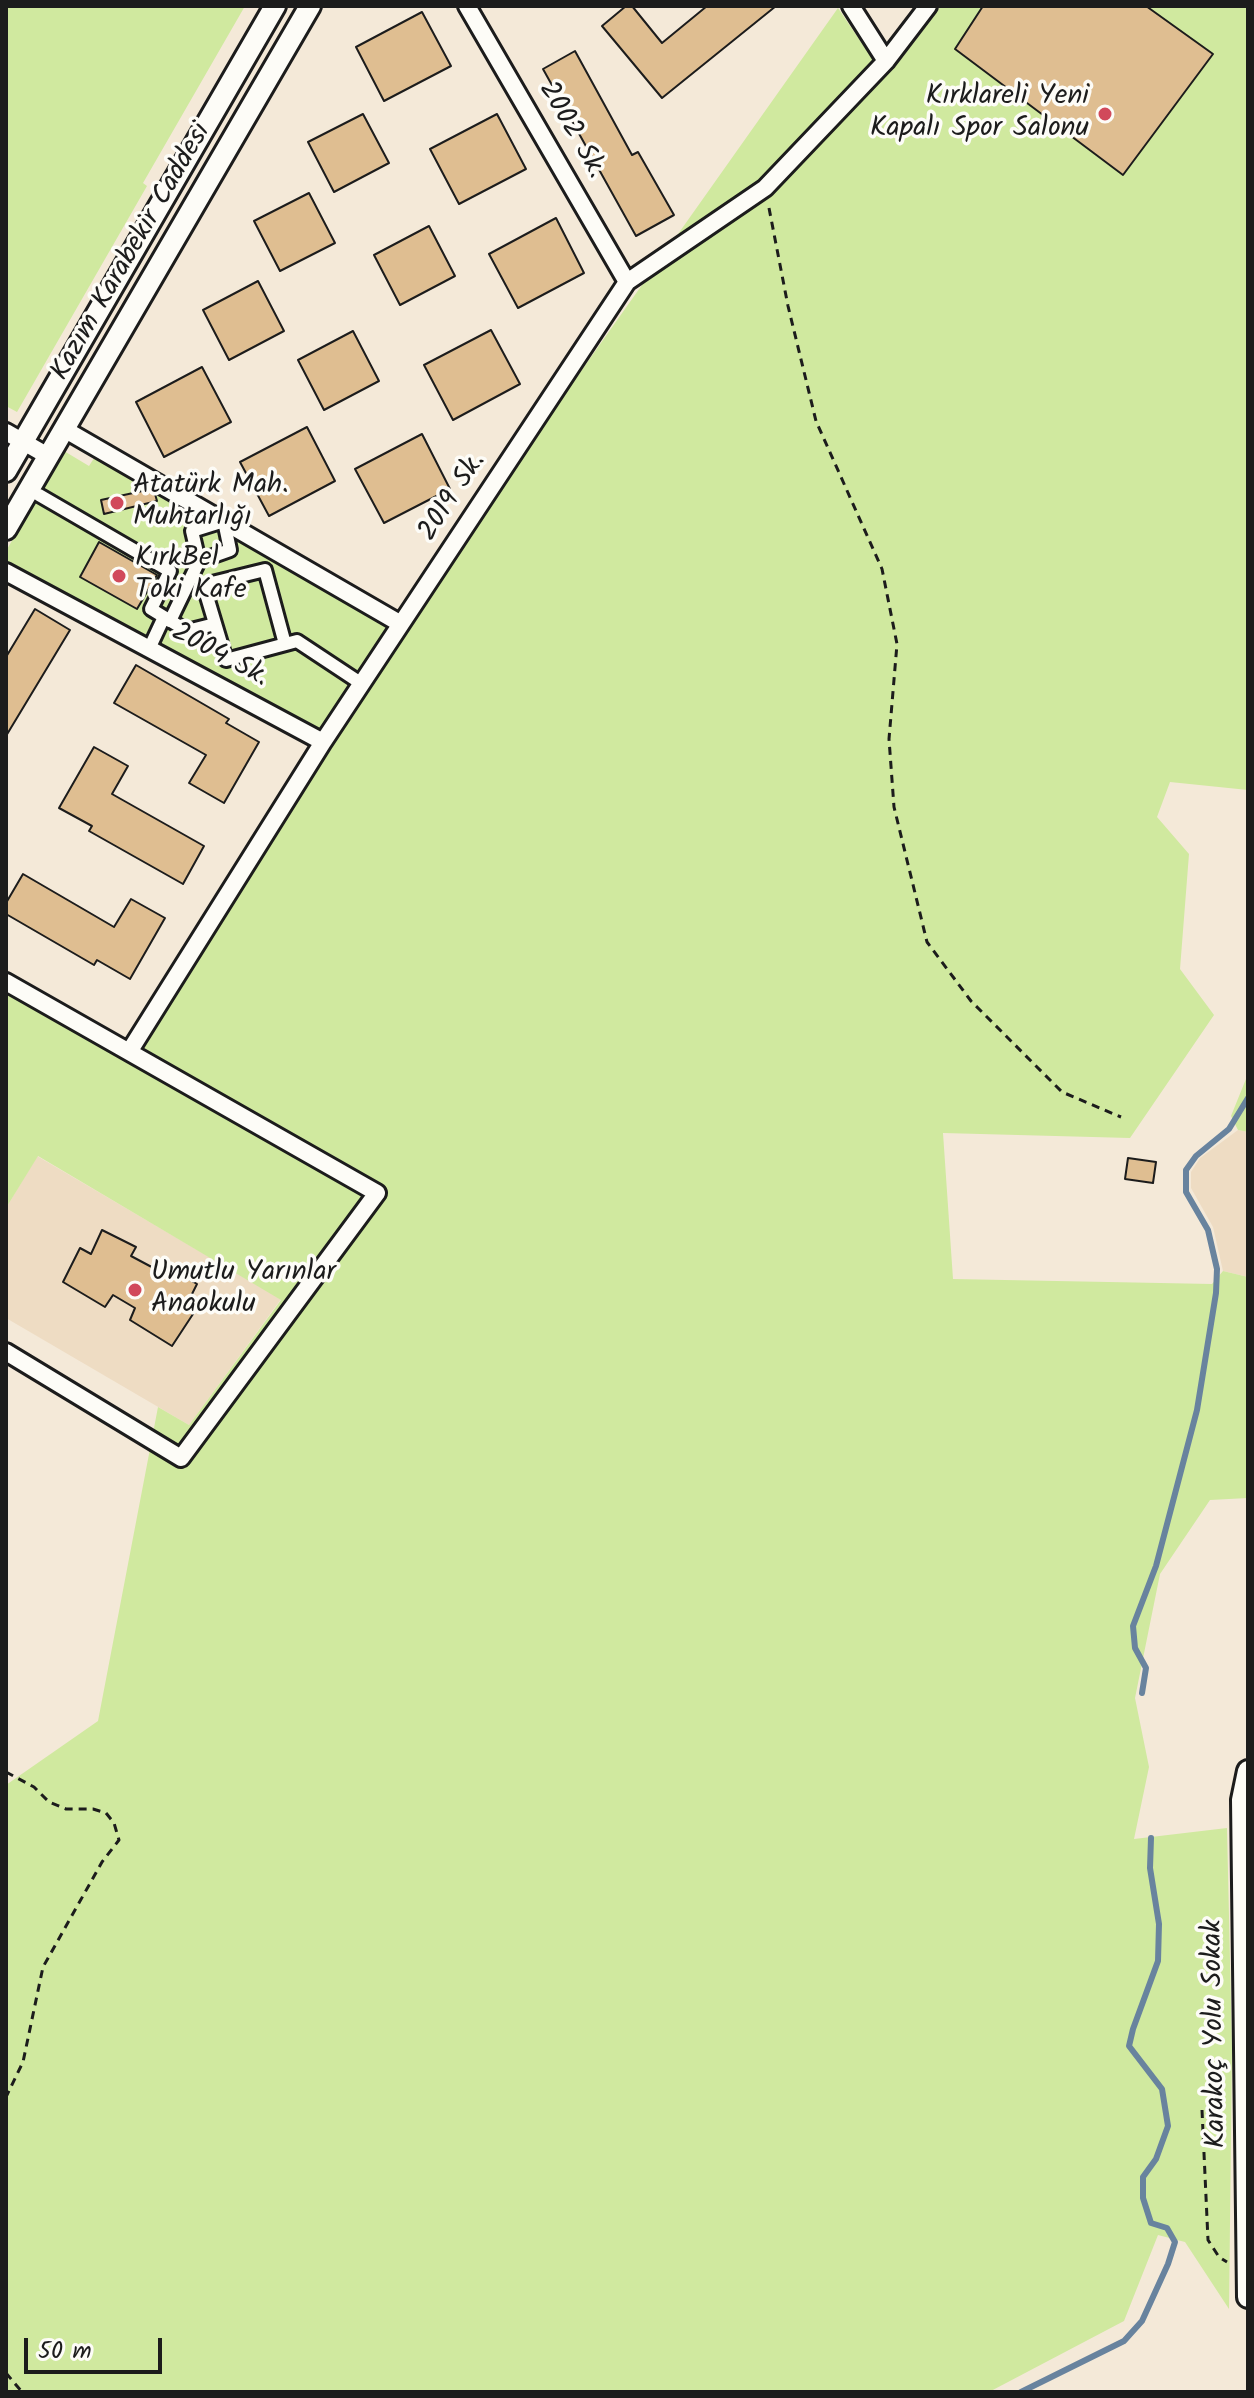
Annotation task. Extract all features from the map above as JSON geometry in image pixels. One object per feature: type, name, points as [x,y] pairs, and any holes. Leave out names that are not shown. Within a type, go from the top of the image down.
[{"type":"street","name":"Kazım Karabekir Caddesi","points":[[6,471],[15,436],[275,6]]},
{"type":"street","name":"Kazım Karabekir Caddesi","points":[[6,529],[310,6]]},
{"type":"street","name":"2002 Sk.","points":[[467,6],[627,282]]},
{"type":"street","points":[[851,6],[886,61]]},
{"type":"street","points":[[627,282],[765,188],[886,61],[928,6]]},
{"type":"street","name":"2019 Sk.","points":[[129,1052],[323,742],[627,282]]},
{"type":"street","points":[[64,429],[401,624]]},
{"type":"street","points":[[15,436],[48,456]]},
{"type":"street","points":[[39,495],[170,571],[151,609],[187,631],[215,624]]},
{"type":"street","points":[[88,524],[107,520]]},
{"type":"street","points":[[149,649],[199,561],[230,550],[224,521]]},
{"type":"street","points":[[199,561],[192,531],[224,521]]},
{"type":"street","points":[[285,644],[265,570],[212,583],[205,590],[226,660],[297,641],[362,684]]},
{"type":"street","name":"2004 Sk.","points":[[6,572],[323,742]]},
{"type":"street","points":[[6,982],[377,1193],[181,1458],[6,1352]]},
{"type":"street","name":"Karakoç Yolu Sokak","points":[[1248,1771],[1242,1800],[1248,2297]]},
{"type":"path","points":[[765,188],[788,306],[816,421],[882,569],[897,644],[889,739],[894,807],[927,942],[971,1001],[1062,1092],[1121,1117]]},
{"type":"path","points":[[6,1772],[34,1787],[49,1802],[66,1809],[93,1809],[106,1813],[114,1823],[119,1840],[102,1862],[43,1967],[23,2062],[6,2097]]},
{"type":"path","points":[[1202,2110],[1208,2240],[1219,2257],[1248,2274]]},
{"type":"path","points":[[6,2373],[22,2392]]},
{"type":"shaded area","points":[[1238,1130],[1248,1132],[1248,1277],[1223,1271],[1213,1227],[1191,1188],[1191,1172],[1200,1158]]},
{"type":"shaded area","points":[[37,1156],[281,1299],[189,1425],[6,1318],[6,1208]]},
{"type":"green space","points":[[6,6],[245,6],[143,183],[147,186],[17,412],[6,406]]},
{"type":"green space","points":[[941,6],[1248,6],[1248,790],[1170,782],[1157,817],[1189,854],[1180,969],[1214,1015],[1130,1138],[943,1133],[953,1279],[1212,1284],[1223,1271],[1248,1277],[1248,1498],[1210,1500],[1160,1574],[1135,1698],[1149,1767],[1134,1839],[1227,1828],[1232,2050],[1229,2309],[1185,2242],[1158,2235],[1124,2321],[989,2392],[6,2392],[6,1785],[98,1721],[158,1407],[189,1425],[281,1300],[38,1156],[6,1208],[6,982],[129,1051],[323,742],[6,572],[6,551],[64,451],[89,466],[105,441],[402,624],[838,8],[884,76],[902,58]]},
{"type":"green space","points":[[1248,1074],[1248,1132],[1238,1130],[1231,1116]]},
{"type":"building","points":[[626,6],[632,6],[662,43],[707,6],[776,6],[662,98],[602,26]]},
{"type":"building","name":"Kırklareli Yeni Kapalı Spor Salonu","points":[[983,6],[1146,6],[1213,54],[1123,175],[955,49]]},
{"type":"building","points":[[422,12],[451,66],[384,101],[356,47]]},
{"type":"building","points":[[575,51],[632,155],[638,152],[674,215],[636,236],[543,69]]},
{"type":"building","points":[[363,114],[389,163],[334,192],[308,142]]},
{"type":"building","points":[[497,114],[526,169],[459,204],[430,149]]},
{"type":"building","points":[[309,193],[335,243],[280,271],[254,221]]},
{"type":"building","points":[[556,218],[584,273],[518,308],[489,254]]},
{"type":"building","points":[[429,226],[455,276],[400,305],[374,255]]},
{"type":"building","points":[[258,281],[284,331],[229,360],[203,310]]},
{"type":"building","points":[[491,330],[520,384],[453,420],[424,365]]},
{"type":"building","points":[[353,331],[379,381],[324,410],[298,360]]},
{"type":"building","points":[[202,367],[231,422],[164,457],[136,402]]},
{"type":"building","points":[[307,427],[335,481],[269,516],[240,462]]},
{"type":"building","points":[[422,434],[450,489],[384,523],[355,469]]},
{"type":"building","points":[[147,490],[155,494],[157,501],[104,514],[101,500]]},
{"type":"building","name":"KırkBel Toki Kafe","points":[[99,542],[157,575],[137,609],[80,577]]},
{"type":"building","points":[[35,609],[70,630],[6,736],[6,657]]},
{"type":"building","points":[[136,665],[229,719],[226,723],[259,742],[224,803],[189,783],[206,755],[114,703]]},
{"type":"building","points":[[94,747],[128,766],[112,794],[204,846],[183,884],[89,831],[92,826],[59,808]]},
{"type":"building","points":[[23,874],[114,927],[131,899],[165,918],[130,979],[97,960],[94,965],[6,914],[6,903]]},
{"type":"building","points":[[1128,1158],[1156,1162],[1153,1183],[1125,1179]]},
{"type":"building","name":"Umutlu Yarınlar Anaokulu","points":[[102,1230],[136,1247],[131,1256],[161,1272],[164,1265],[197,1284],[187,1304],[195,1311],[172,1346],[130,1320],[135,1308],[113,1295],[105,1307],[63,1282],[80,1248],[91,1254]]},
{"type":"waterway","points":[[1142,1693],[1146,1668],[1135,1648],[1133,1626],[1156,1566],[1197,1410],[1216,1293],[1217,1269],[1208,1230],[1186,1192],[1186,1170],[1196,1156],[1229,1129],[1248,1098]]},
{"type":"waterway","points":[[1021,2392],[1124,2341],[1142,2321],[1175,2242],[1167,2228],[1151,2223],[1143,2198],[1143,2177],[1156,2159],[1168,2126],[1162,2089],[1129,2046],[1158,1961],[1159,1924],[1150,1868],[1151,1838]]},
{"type":"place","name":"Kırklareli Yeni Kapalı Spor Salonu","points":[[1105,114]]},
{"type":"place","name":"Atatürk Mah. Muhtarlığı","points":[[117,503]]},
{"type":"place","name":"KırkBel Toki Kafe","points":[[119,576]]},
{"type":"place","name":"Umutlu Yarınlar Anaokulu","points":[[135,1290]]}]
